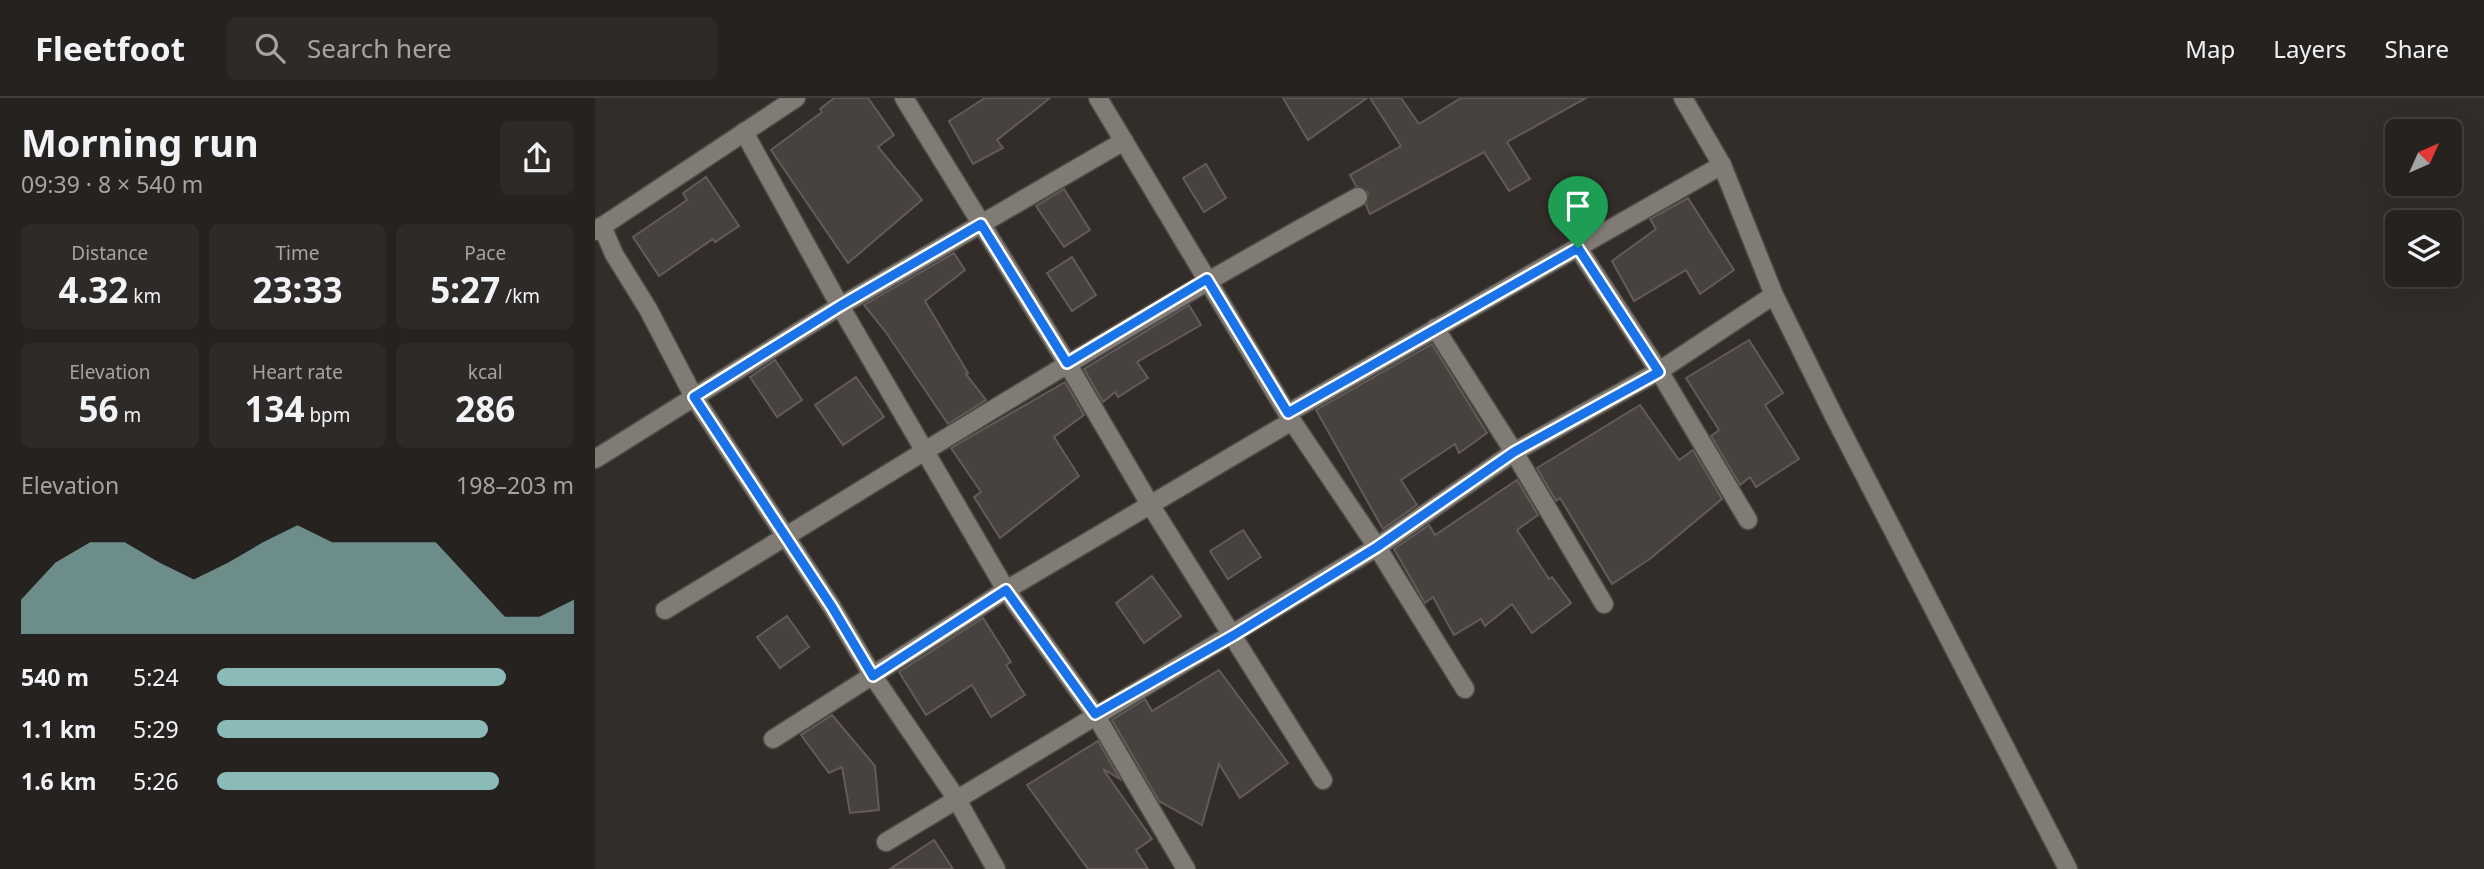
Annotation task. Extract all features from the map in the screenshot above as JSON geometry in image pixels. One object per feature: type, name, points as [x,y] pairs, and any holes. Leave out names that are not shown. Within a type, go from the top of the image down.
[{"type":"street","points":[[796,98],[599,229],[648,309],[694,397],[873,676],[956,798],[996,869]]},
{"type":"street","points":[[904,98],[1067,363],[1150,506],[1234,635],[1323,780]]},
{"type":"street","points":[[1098,98],[1290,417],[1377,547],[1465,689]]},
{"type":"street","points":[[1683,98],[1722,165],[1774,295],[2068,869]]},
{"type":"street","points":[[744,132],[840,306],[1006,590],[1095,714],[1186,869]]},
{"type":"street","points":[[595,459],[840,306],[1124,141]]},
{"type":"street","points":[[773,740],[1006,590],[1150,506],[1436,328],[1722,165]]},
{"type":"street","points":[[664,610],[786,537],[925,448],[1207,279],[1358,197]]},
{"type":"street","points":[[1578,248],[1659,372],[1748,520]]},
{"type":"street","points":[[886,842],[1377,547],[1514,452],[1659,372],[1774,295]]},
{"type":"street","points":[[1436,328],[1514,452],[1604,604]]},
{"type":"building","points":[[834,98],[868,98],[894,135],[878,147],[922,200],[848,263],[771,150],[822,112],[820,109]]},
{"type":"building","points":[[985,98],[1050,98],[997,140],[1003,148],[973,164],[949,121]]},
{"type":"building","points":[[1283,98],[1367,98],[1308,140]]},
{"type":"building","points":[[1370,98],[1401,98],[1419,124],[1461,98],[1586,98],[1507,142],[1530,179],[1509,191],[1484,152],[1370,214],[1366,205],[1368,192],[1356,186],[1350,175],[1401,146]]},
{"type":"building","points":[[1206,164],[1226,198],[1204,212],[1183,178]]},
{"type":"building","points":[[706,177],[739,226],[715,242],[713,239],[659,276],[633,237],[687,200],[683,193]]},
{"type":"building","points":[[1064,189],[1090,230],[1064,247],[1036,206]]},
{"type":"building","points":[[1688,198],[1734,270],[1700,294],[1686,270],[1634,301],[1612,261],[1656,229],[1650,219]]},
{"type":"building","points":[[954,253],[965,270],[925,301],[968,373],[966,374],[986,400],[948,424],[885,331],[864,305]]},
{"type":"building","points":[[1072,257],[1096,295],[1072,311],[1047,273]]},
{"type":"building","points":[[1189,305],[1201,325],[1137,362],[1148,378],[1118,397],[1115,392],[1103,402],[1084,369]]},
{"type":"building","points":[[1749,340],[1783,393],[1765,405],[1799,459],[1756,487],[1750,477],[1740,485],[1711,436],[1719,430],[1686,378]]},
{"type":"building","points":[[1432,344],[1487,433],[1459,453],[1455,444],[1401,480],[1417,505],[1383,529],[1316,410]]},
{"type":"building","points":[[775,360],[802,400],[777,417],[750,377]]},
{"type":"building","points":[[856,377],[884,417],[843,445],[815,405]]},
{"type":"building","points":[[1065,382],[1084,415],[1054,437],[1079,476],[1000,538],[974,497],[981,492],[951,448]]},
{"type":"building","points":[[1640,405],[1679,460],[1693,450],[1722,499],[1651,558],[1612,584],[1560,498],[1556,501],[1537,468]]},
{"type":"building","points":[[1517,480],[1538,515],[1517,530],[1549,579],[1552,577],[1571,603],[1532,633],[1512,604],[1485,626],[1481,619],[1454,635],[1433,597],[1425,603],[1394,549],[1429,525],[1435,535]]},
{"type":"building","points":[[1243,530],[1261,557],[1228,579],[1210,551]]},
{"type":"building","points":[[1152,576],[1181,616],[1144,643],[1116,603]]},
{"type":"building","points":[[787,616],[809,647],[780,668],[757,637]]},
{"type":"building","points":[[983,618],[1011,662],[1006,665],[1025,695],[991,717],[972,685],[926,715],[899,672]]},
{"type":"building","points":[[1219,670],[1288,763],[1240,798],[1219,764],[1202,825],[1159,801],[1112,720],[1145,699],[1152,711]]},
{"type":"building","points":[[832,715],[875,766],[879,810],[850,813],[842,767],[829,773],[801,735]]},
{"type":"building","points":[[1098,741],[1120,779],[1103,769],[1152,839],[1136,850],[1148,869],[1088,869],[1027,785]]},
{"type":"building","points":[[934,840],[953,869],[890,869]]},
{"type":"route","points":[[981,224],[1067,363],[1207,279],[1288,413],[1578,248],[1659,372],[1514,452],[1377,547],[1234,635],[1095,714],[1006,590],[873,676],[832,607],[694,397],[840,306],[981,224]]}]
